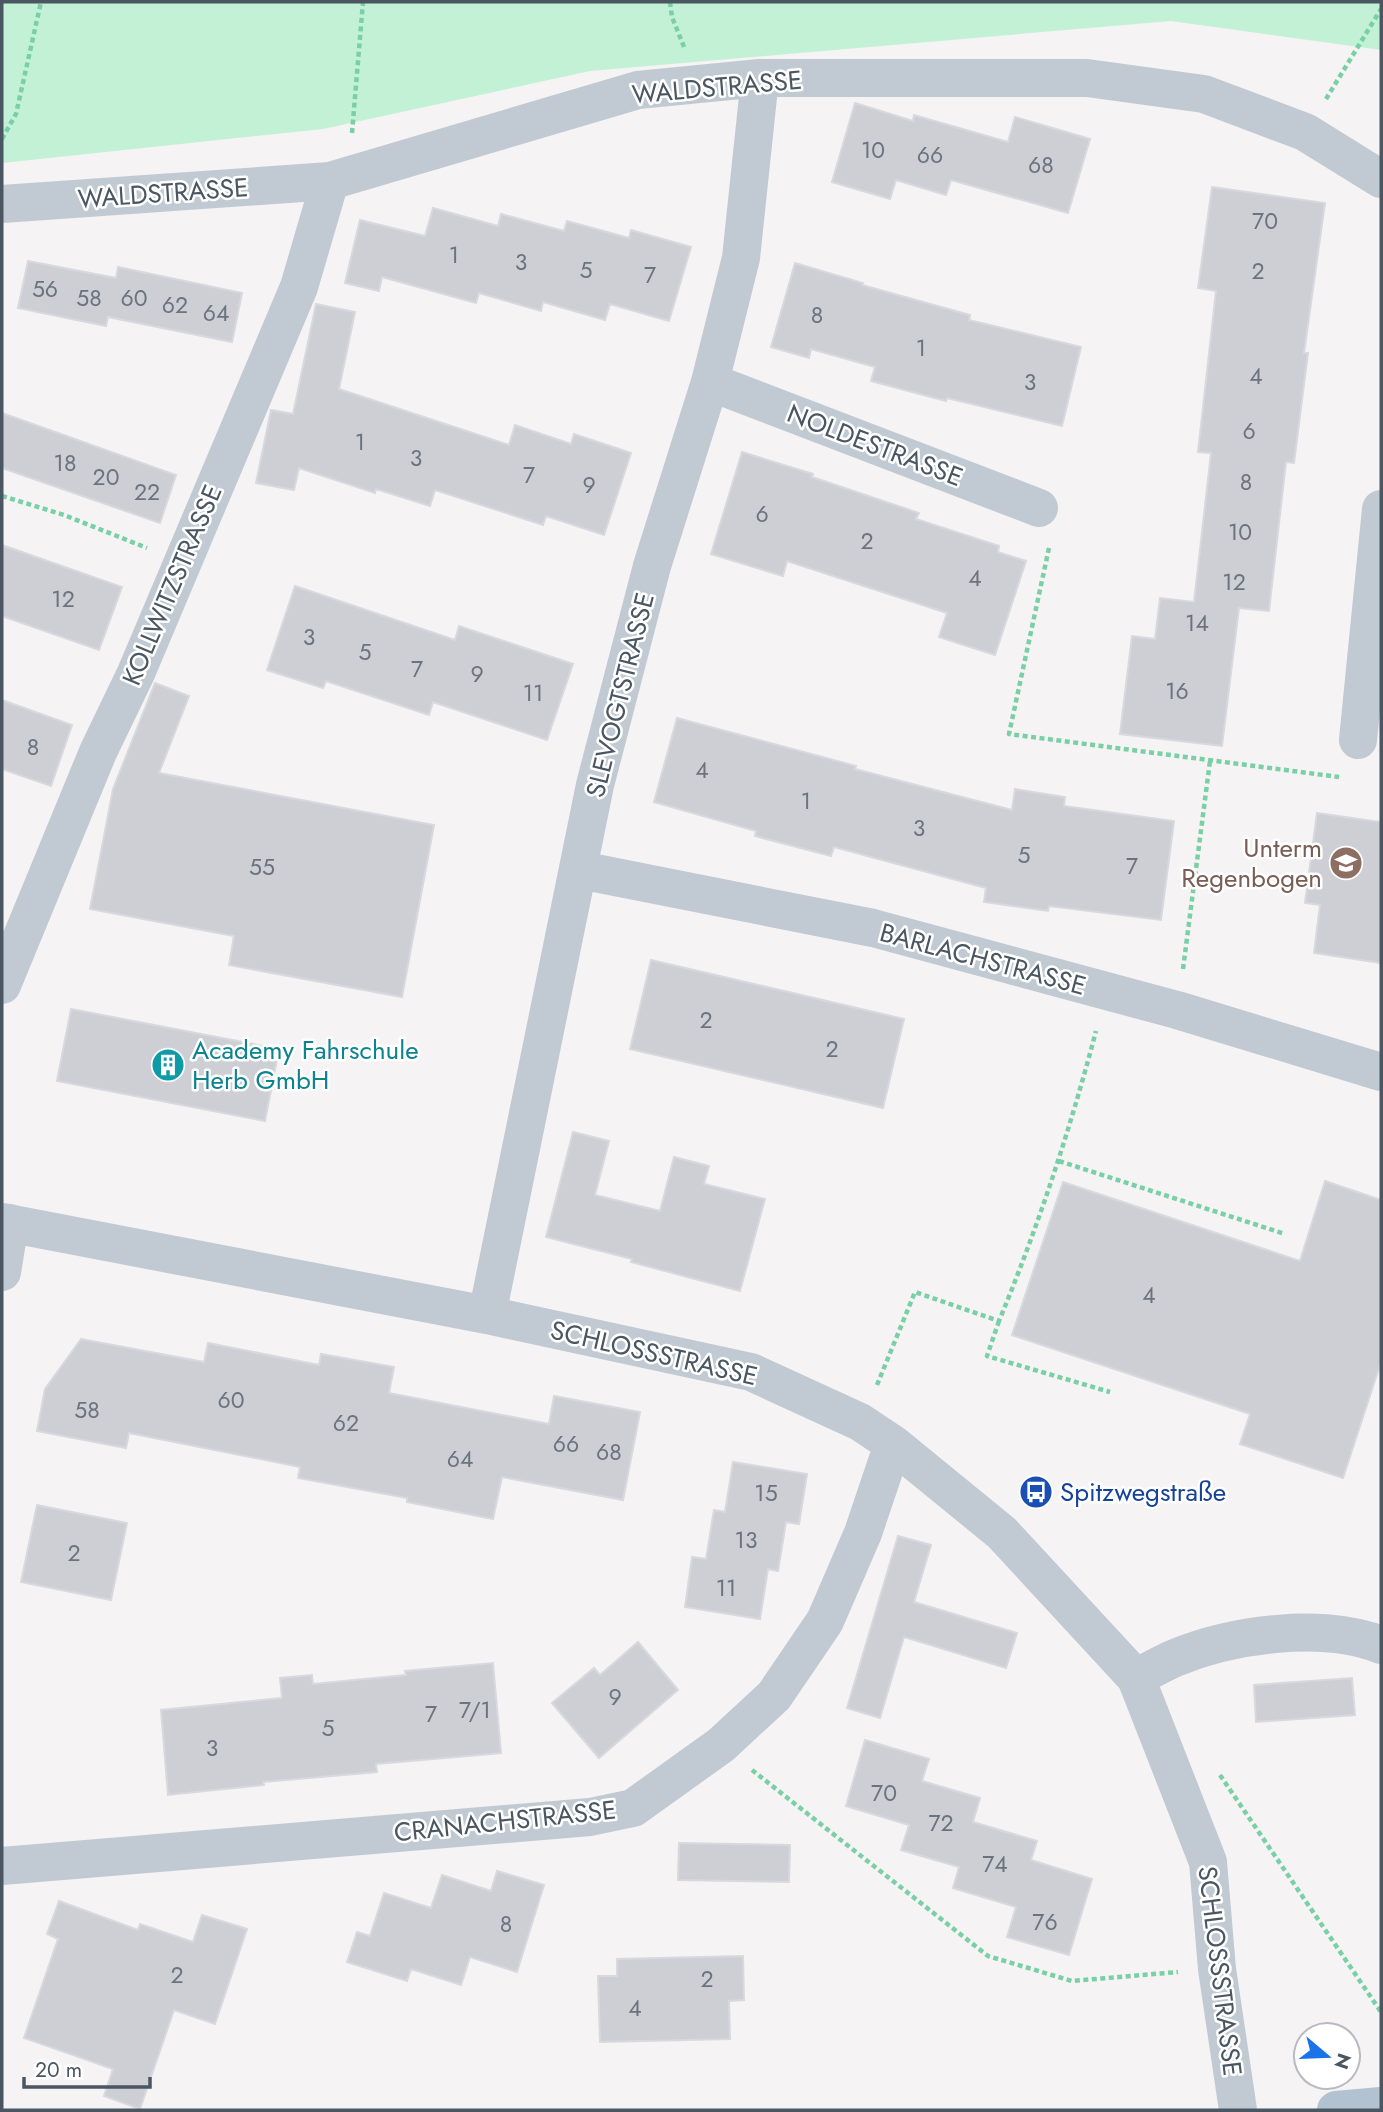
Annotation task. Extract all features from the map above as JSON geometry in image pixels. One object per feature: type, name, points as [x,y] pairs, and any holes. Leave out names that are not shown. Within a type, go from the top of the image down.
[{"type":"main road","points":[[1336,2110],[1381,2106]]},
{"type":"street","name":"WALDSTRASSE","points":[[2,204],[339,178],[638,90],[760,78],[1087,78],[1204,94],[1305,132],[1381,179]]},
{"type":"street","name":"SLEVOGTSTRASSE","points":[[487,1315],[580,870],[595,785],[652,566],[710,382],[741,258],[760,78]]},
{"type":"street","name":"KOLLWITZSTRASSE","points":[[2,985],[98,752],[136,673],[299,288],[339,178]]},
{"type":"street","name":"NOLDESTRASSE","points":[[710,382],[1039,508]]},
{"type":"street","points":[[1358,740],[1381,509]]},
{"type":"street","name":"BARLACHSTRASSE","points":[[580,870],[873,928],[1177,1010],[1381,1072]]},
{"type":"street","points":[[2,1272],[6,1223]]},
{"type":"street","name":"SCHLOSSSTRASSE","points":[[6,1223],[487,1315],[751,1372],[860,1422],[893,1444],[1002,1533],[1136,1678],[1208,1862],[1217,1969],[1238,2110]]},
{"type":"street","name":"CRANACHSTRASSE","points":[[2,1866],[590,1817],[633,1808],[721,1745],[774,1696],[825,1621],[863,1533],[893,1444]]},
{"type":"street","points":[[1136,1678],[1175,1658],[1241,1639],[1321,1633],[1366,1639],[1381,1645]]},
{"type":"path","points":[[2,139],[16,114],[41,2]]},
{"type":"path","points":[[339,178],[363,2]]},
{"type":"path","points":[[1305,132],[1381,9]]},
{"type":"path","points":[[2,496],[64,515],[183,562]]},
{"type":"path","points":[[1039,508],[1051,542],[1009,734],[1341,777],[1358,740]]},
{"type":"path","points":[[1177,1010],[1210,761]]},
{"type":"path","points":[[1106,993],[1059,1161],[987,1356],[1110,1392]]},
{"type":"path","points":[[1059,1161],[1285,1234]]},
{"type":"path","points":[[860,1422],[915,1292],[999,1321]]},
{"type":"path","points":[[721,1745],[988,1956],[1072,1981],[1217,1969]]},
{"type":"path","points":[[1216,1768],[1381,2012]]},
{"type":"green space","points":[[2,2],[1381,2],[1381,50],[1171,21],[590,71],[323,129],[2,163]]},
{"type":"building","points":[[855,103],[913,121],[914,115],[1008,142],[1015,117],[1090,139],[1068,213],[951,180],[946,195],[896,180],[890,199],[832,182]]},
{"type":"building","points":[[1212,187],[1325,203],[1304,353],[1308,353],[1294,463],[1286,462],[1269,611],[1239,608],[1222,746],[1120,734],[1132,636],[1155,639],[1160,598],[1194,602],[1211,453],[1198,452],[1216,291],[1198,288]]},
{"type":"building","points":[[433,208],[498,226],[501,214],[564,231],[567,221],[629,238],[631,230],[691,247],[669,321],[610,304],[605,320],[543,302],[541,311],[479,293],[476,303],[382,277],[379,291],[345,283],[360,220],[425,236]]},
{"type":"building","points":[[28,261],[116,278],[118,267],[242,293],[232,342],[108,317],[106,326],[18,308]]},
{"type":"building","points":[[795,263],[970,315],[969,320],[1081,347],[1062,426],[947,398],[946,401],[871,381],[875,367],[811,349],[809,358],[771,347]]},
{"type":"building","points":[[316,304],[355,312],[339,389],[509,445],[515,425],[571,444],[574,434],[631,453],[604,535],[546,516],[543,525],[435,490],[430,506],[376,489],[375,493],[299,468],[294,490],[256,483],[271,410],[293,414]]},
{"type":"building","points":[[2,413],[176,475],[160,523],[2,468]]},
{"type":"building","points":[[742,452],[813,474],[812,477],[919,513],[916,519],[999,546],[998,552],[1026,561],[995,655],[939,637],[947,613],[787,561],[783,576],[711,554]]},
{"type":"building","points":[[2,545],[122,587],[99,650],[2,616]]},
{"type":"building","points":[[295,586],[455,640],[459,626],[573,664],[547,740],[433,702],[429,715],[326,681],[323,688],[267,670]]},
{"type":"building","points":[[155,683],[189,696],[159,773],[434,825],[402,997],[229,965],[234,936],[90,909],[113,789]]},
{"type":"building","points":[[2,700],[72,725],[51,786],[2,769]]},
{"type":"building","points":[[677,718],[1012,810],[1015,789],[1065,797],[1064,806],[1174,821],[1161,920],[1049,906],[1048,911],[984,902],[986,888],[834,847],[831,856],[755,836],[756,831],[654,802]]},
{"type":"building","name":"Unterm Regenbogen","points":[[1317,813],[1381,822],[1381,963],[1314,953],[1320,905],[1305,903]]},
{"type":"building","points":[[651,960],[904,1019],[883,1108],[630,1049]]},
{"type":"building","name":"Academy Fahrschule Herb GmbH","points":[[71,1009],[279,1049],[265,1121],[57,1081]]},
{"type":"building","points":[[573,1132],[609,1141],[595,1195],[660,1211],[674,1157],[709,1166],[704,1184],[765,1199],[740,1291],[546,1237]]},
{"type":"building","points":[[1325,1181],[1381,1200],[1381,1362],[1343,1478],[1240,1444],[1250,1414],[1012,1335],[1063,1182],[1300,1261]]},
{"type":"building","points":[[81,1339],[204,1362],[208,1343],[319,1365],[321,1354],[394,1367],[389,1393],[549,1424],[554,1396],[640,1412],[623,1500],[502,1477],[493,1519],[407,1502],[407,1498],[298,1478],[300,1467],[129,1433],[126,1448],[37,1431],[45,1389]]},
{"type":"building","points":[[733,1462],[807,1474],[799,1524],[786,1522],[778,1571],[768,1569],[760,1619],[685,1607],[692,1557],[706,1559],[714,1510],[725,1512]]},
{"type":"building","points":[[37,1505],[127,1523],[111,1600],[21,1582]]},
{"type":"building","points":[[898,1536],[931,1545],[914,1602],[1017,1633],[1006,1668],[904,1637],[880,1718],[847,1708]]},
{"type":"building","points":[[638,1642],[678,1690],[599,1758],[552,1703],[594,1668],[600,1675]]},
{"type":"building","points":[[493,1663],[501,1753],[376,1764],[377,1772],[263,1782],[264,1785],[168,1795],[161,1710],[282,1698],[280,1678],[312,1675],[313,1684],[406,1675],[405,1671]]},
{"type":"building","points":[[1352,1678],[1355,1715],[1256,1722],[1254,1685]]},
{"type":"building","points":[[865,1740],[929,1759],[922,1781],[980,1798],[973,1822],[1037,1841],[1031,1860],[1092,1879],[1069,1955],[1007,1937],[1016,1907],[953,1888],[959,1867],[901,1850],[909,1825],[846,1806]]},
{"type":"building","points":[[679,1843],[790,1845],[789,1882],[678,1880]]},
{"type":"building","points":[[497,1871],[544,1885],[517,1972],[470,1957],[461,1985],[411,1969],[407,1981],[347,1962],[357,1932],[370,1936],[384,1893],[431,1908],[442,1875],[491,1891]]},
{"type":"building","points":[[59,1901],[138,1930],[140,1924],[193,1942],[202,1915],[247,1929],[215,2024],[174,2010],[140,2109],[104,2096],[113,2069],[24,2038],[58,1939],[47,1934]]},
{"type":"building","points":[[743,1956],[744,2000],[729,2001],[730,2039],[600,2042],[598,1976],[617,1976],[617,1959]]},
{"type":"place","name":"Unterm Regenbogen","points":[[1346,863]]},
{"type":"place","name":"Academy Fahrschule Herb GmbH","points":[[168,1065]]},
{"type":"place","name":"Spitzwegstraße","points":[[1036,1492]]}]
